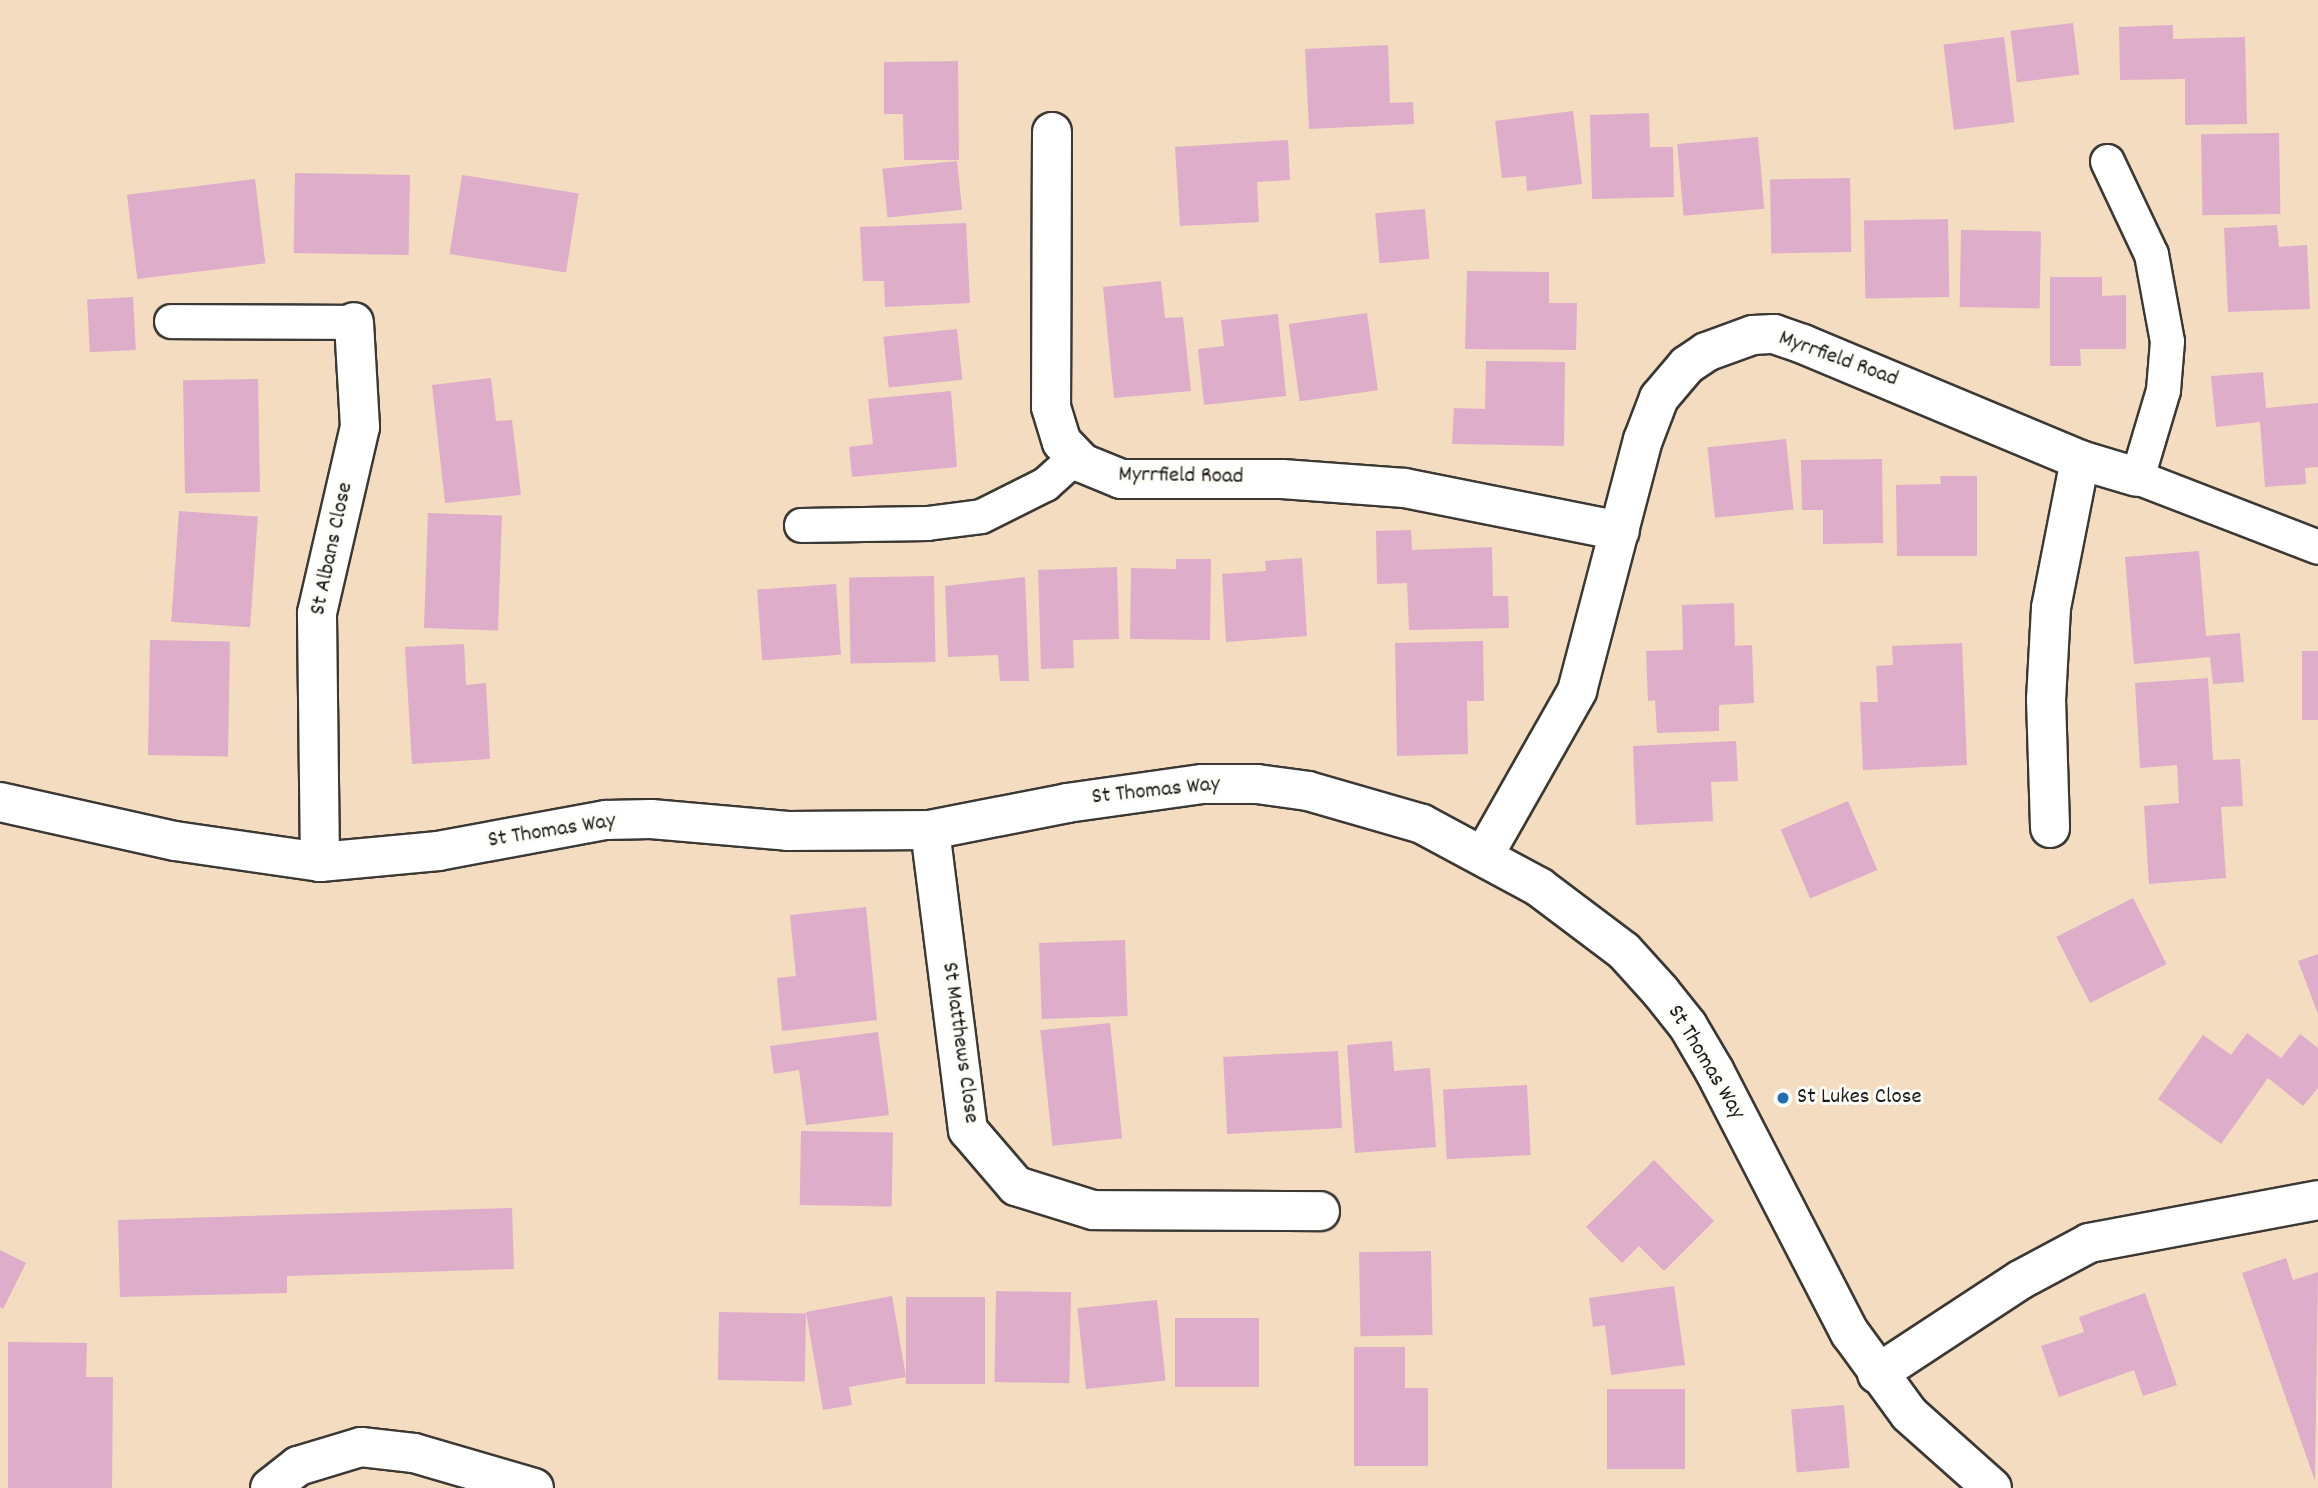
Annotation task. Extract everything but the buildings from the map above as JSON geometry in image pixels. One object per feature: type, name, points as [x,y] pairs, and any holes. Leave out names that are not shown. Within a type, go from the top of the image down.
[{"type":"street","name":"Myrrfield Road","points":[[1052,132],[1051,407],[1055,427],[1075,457],[1101,474],[1121,479],[1227,477],[1368,484],[1620,531]]},
{"type":"street","name":"St Albans Close","points":[[320,862],[317,612],[360,427],[354,322]]},
{"type":"street","name":"Myrrfield Road","points":[[1484,855],[1577,691],[1659,398],[1686,365],[1706,352],[1753,335],[1774,334],[2080,460],[2137,477]]},
{"type":"street","points":[[2050,828],[2046,699],[2051,608],[2080,460]]},
{"type":"street","name":"St Thomas Way","points":[[0,802],[176,841],[320,862],[438,851],[606,820],[651,819],[787,831],[930,830],[1138,791],[1257,784],[1365,806],[1422,824],[1539,887],[1624,951],[1688,1026],[1739,1116],[1816,1274],[1877,1374],[1969,1482]]},
{"type":"street","name":"St Matthews Close","points":[[930,830],[968,1130],[1016,1186],[1093,1210],[1320,1211]]},
{"type":"street","points":[[1877,1374],[2020,1280],[2089,1243],[2318,1200]]},
{"type":"street","points":[[270,1488],[298,1466],[361,1447],[414,1453],[534,1488]]},
{"type":"lane","points":[[2107,161],[2151,254],[2167,341],[2163,390],[2137,477],[2318,547]]},
{"type":"lane","points":[[171,321],[354,322]]},
{"type":"lane","points":[[801,525],[927,523],[981,516],[1045,484],[1075,457]]},
{"type":"place","name":"St Lukes Close","points":[[1783,1098]]}]
